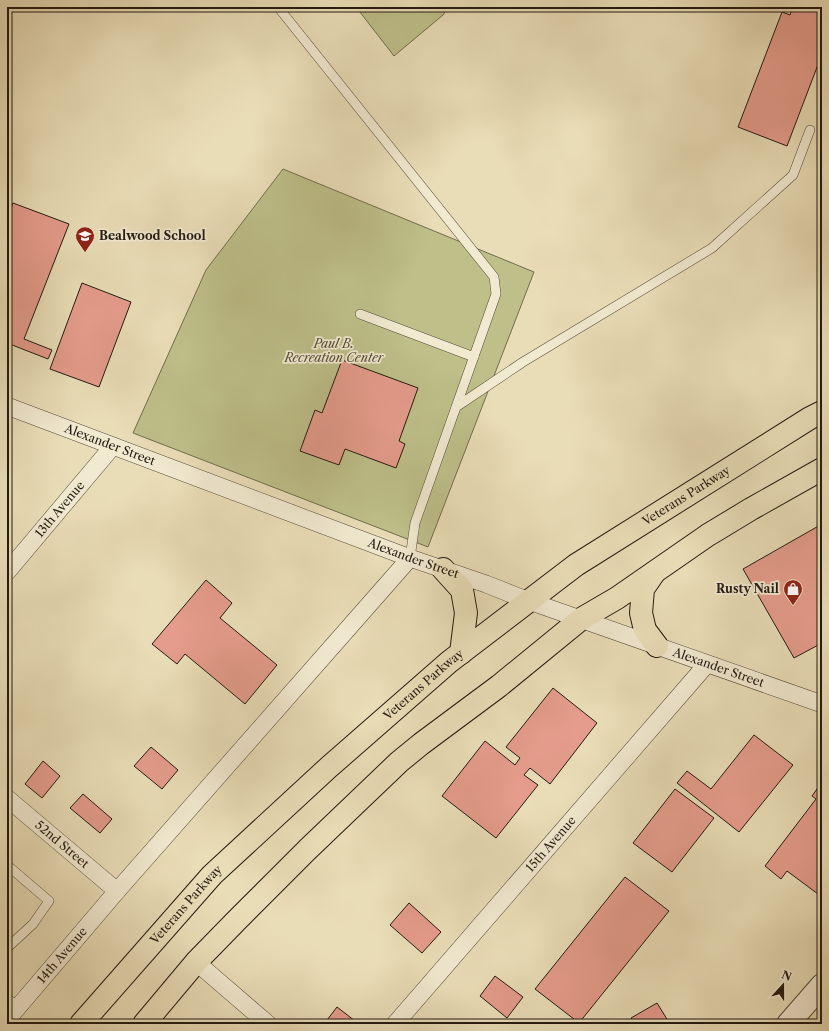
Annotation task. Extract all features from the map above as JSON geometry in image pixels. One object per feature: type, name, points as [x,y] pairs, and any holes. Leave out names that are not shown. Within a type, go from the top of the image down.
[{"type":"main road","name":"Veterans Parkway","points":[[81,1024],[212,875],[329,767],[461,653],[576,565],[810,418],[822,412]]},
{"type":"main road","points":[[144,1024],[196,962],[308,849],[399,762],[499,686],[581,619],[617,598],[733,520],[822,469]]},
{"type":"main road","points":[[443,569],[462,590],[466,612],[461,653]]},
{"type":"main road","points":[[654,572],[643,589],[641,613],[645,630],[657,646]]},
{"type":"street","name":"Alexander Street","points":[[7,406],[410,558],[822,704]]},
{"type":"street","name":"13th Avenue","points":[[7,572],[113,446]]},
{"type":"street","points":[[117,891],[410,558]]},
{"type":"street","name":"15th Avenue","points":[[394,1024],[707,664]]},
{"type":"street","name":"52nd Street","points":[[7,798],[117,891]]},
{"type":"street","name":"14th Avenue","points":[[11,1008],[117,891]]},
{"type":"street","points":[[196,962],[268,1024]]},
{"type":"street","points":[[788,1024],[822,984]]},
{"type":"lane","points":[[278,7],[494,277],[496,294],[415,522],[410,558]]},
{"type":"lane","points":[[456,407],[522,362],[712,248],[793,175],[810,130]]},
{"type":"lane","points":[[360,314],[474,357]]},
{"type":"lane","points":[[7,865],[49,901],[33,924],[7,948]]},
{"type":"green space","points":[[356,7],[448,7],[443,15],[394,56]]},
{"type":"green space","name":"Paul B. Recreation Center","points":[[283,169],[534,272],[428,547],[133,433],[206,270]]},
{"type":"building","points":[[793,7],[822,7],[822,54],[787,146],[738,127],[782,12],[790,15]]},
{"type":"building","points":[[13,203],[69,224],[24,339],[52,350],[48,359],[7,343],[7,218]]},
{"type":"building","points":[[82,283],[131,302],[99,387],[50,369]]},
{"type":"building","points":[[342,360],[418,388],[399,441],[405,444],[396,468],[345,449],[339,465],[300,451],[315,410],[322,413]]},
{"type":"building","name":"Rusty Nail","points":[[822,524],[822,643],[794,658],[743,569]]},
{"type":"building","points":[[206,580],[232,603],[220,618],[277,665],[245,704],[185,654],[177,664],[152,644]]},
{"type":"building","points":[[553,688],[597,723],[550,784],[530,768],[524,775],[538,785],[496,838],[442,796],[485,741],[515,765],[520,758],[506,747]]},
{"type":"building","points":[[754,735],[793,765],[739,832],[677,783],[687,771],[711,789]]},
{"type":"building","points":[[151,747],[178,770],[162,789],[134,766]]},
{"type":"building","points":[[43,761],[60,776],[42,798],[25,784]]},
{"type":"building","points":[[822,782],[822,888],[818,894],[787,871],[781,879],[765,866],[816,799],[812,796]]},
{"type":"building","points":[[675,789],[714,818],[672,872],[633,843]]},
{"type":"building","points":[[83,794],[112,819],[100,833],[70,808]]},
{"type":"building","points":[[625,877],[669,911],[579,1023],[535,989]]},
{"type":"building","points":[[409,903],[441,932],[422,953],[390,925]]},
{"type":"building","points":[[495,976],[523,997],[507,1018],[480,996]]},
{"type":"building","points":[[657,1003],[670,1024],[635,1024],[631,1018]]},
{"type":"building","points":[[337,1007],[359,1024],[324,1024]]},
{"type":"place","name":"Bealwood School","points":[[85,253]]},
{"type":"place","name":"Rusty Nail","points":[[793,606]]}]
